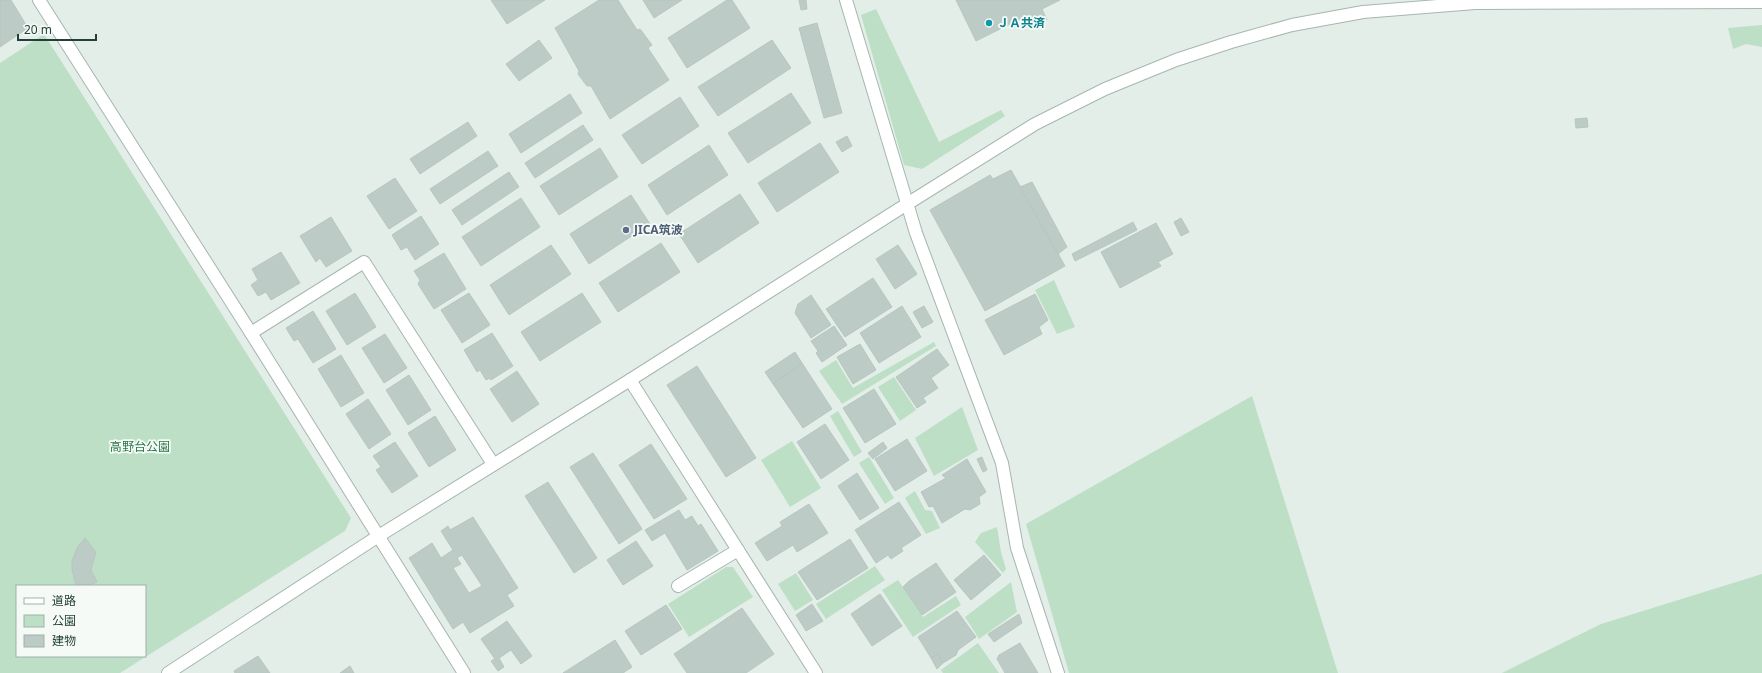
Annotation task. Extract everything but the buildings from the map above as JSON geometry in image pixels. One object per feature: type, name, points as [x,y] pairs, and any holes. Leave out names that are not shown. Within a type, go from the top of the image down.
[{"type":"street","points":[[39,0],[251,333],[377,537],[464,673]]},
{"type":"street","points":[[846,0],[907,204],[1002,463],[1017,548],[1058,673]]},
{"type":"street","points":[[168,673],[377,537],[630,380],[1035,124],[1105,89],[1176,60],[1292,25],[1363,12],[1475,3],[1762,2]]},
{"type":"street","points":[[251,333],[364,262],[494,464]]},
{"type":"street","points":[[630,380],[816,673]]},
{"type":"street","points":[[678,586],[738,550]]},
{"type":"green space","points":[[876,9],[939,142],[1001,110],[1005,116],[922,169],[904,165],[861,15]]},
{"type":"green space","points":[[1762,25],[1762,47],[1746,44],[1733,49],[1728,28]]},
{"type":"green space","name":"高野台公園","points":[[44,34],[351,518],[345,531],[146,657],[146,585],[16,585],[16,657],[145,657],[120,673],[0,673],[0,63]]},
{"type":"green space","points":[[1054,280],[1075,327],[1057,334],[1035,290]]},
{"type":"green space","points":[[934,342],[936,346],[842,404],[819,371],[836,360],[853,388]]},
{"type":"green space","points":[[894,377],[916,410],[900,421],[878,387]]},
{"type":"green space","points":[[1252,396],[1338,673],[1069,673],[1026,524]]},
{"type":"green space","points":[[962,407],[978,450],[934,476],[915,438]]},
{"type":"green space","points":[[838,411],[862,452],[854,457],[830,416]]},
{"type":"green space","points":[[792,441],[821,488],[790,507],[761,460]]},
{"type":"green space","points":[[869,457],[894,498],[885,504],[859,463]]},
{"type":"green space","points":[[915,491],[925,510],[932,511],[940,528],[926,534],[905,498]]},
{"type":"green space","points":[[997,527],[1001,552],[1006,569],[1003,573],[975,542],[981,533]]},
{"type":"green space","points":[[875,566],[885,580],[826,619],[816,604]]},
{"type":"green space","points":[[726,567],[733,567],[753,597],[689,637],[668,604]]},
{"type":"green space","points":[[796,573],[813,600],[795,611],[778,584]]},
{"type":"green space","points":[[1762,574],[1762,673],[1502,673],[1601,624]]},
{"type":"green space","points":[[898,580],[923,617],[956,596],[961,605],[913,637],[882,590]]},
{"type":"green space","points":[[1011,582],[1017,612],[979,639],[965,617]]},
{"type":"green space","points":[[978,643],[999,673],[943,673],[941,670]]},
{"type":"place","name":"ＪＡ共済","points":[[989,23]]},
{"type":"place","name":"JICA筑波","points":[[626,230]]}]
